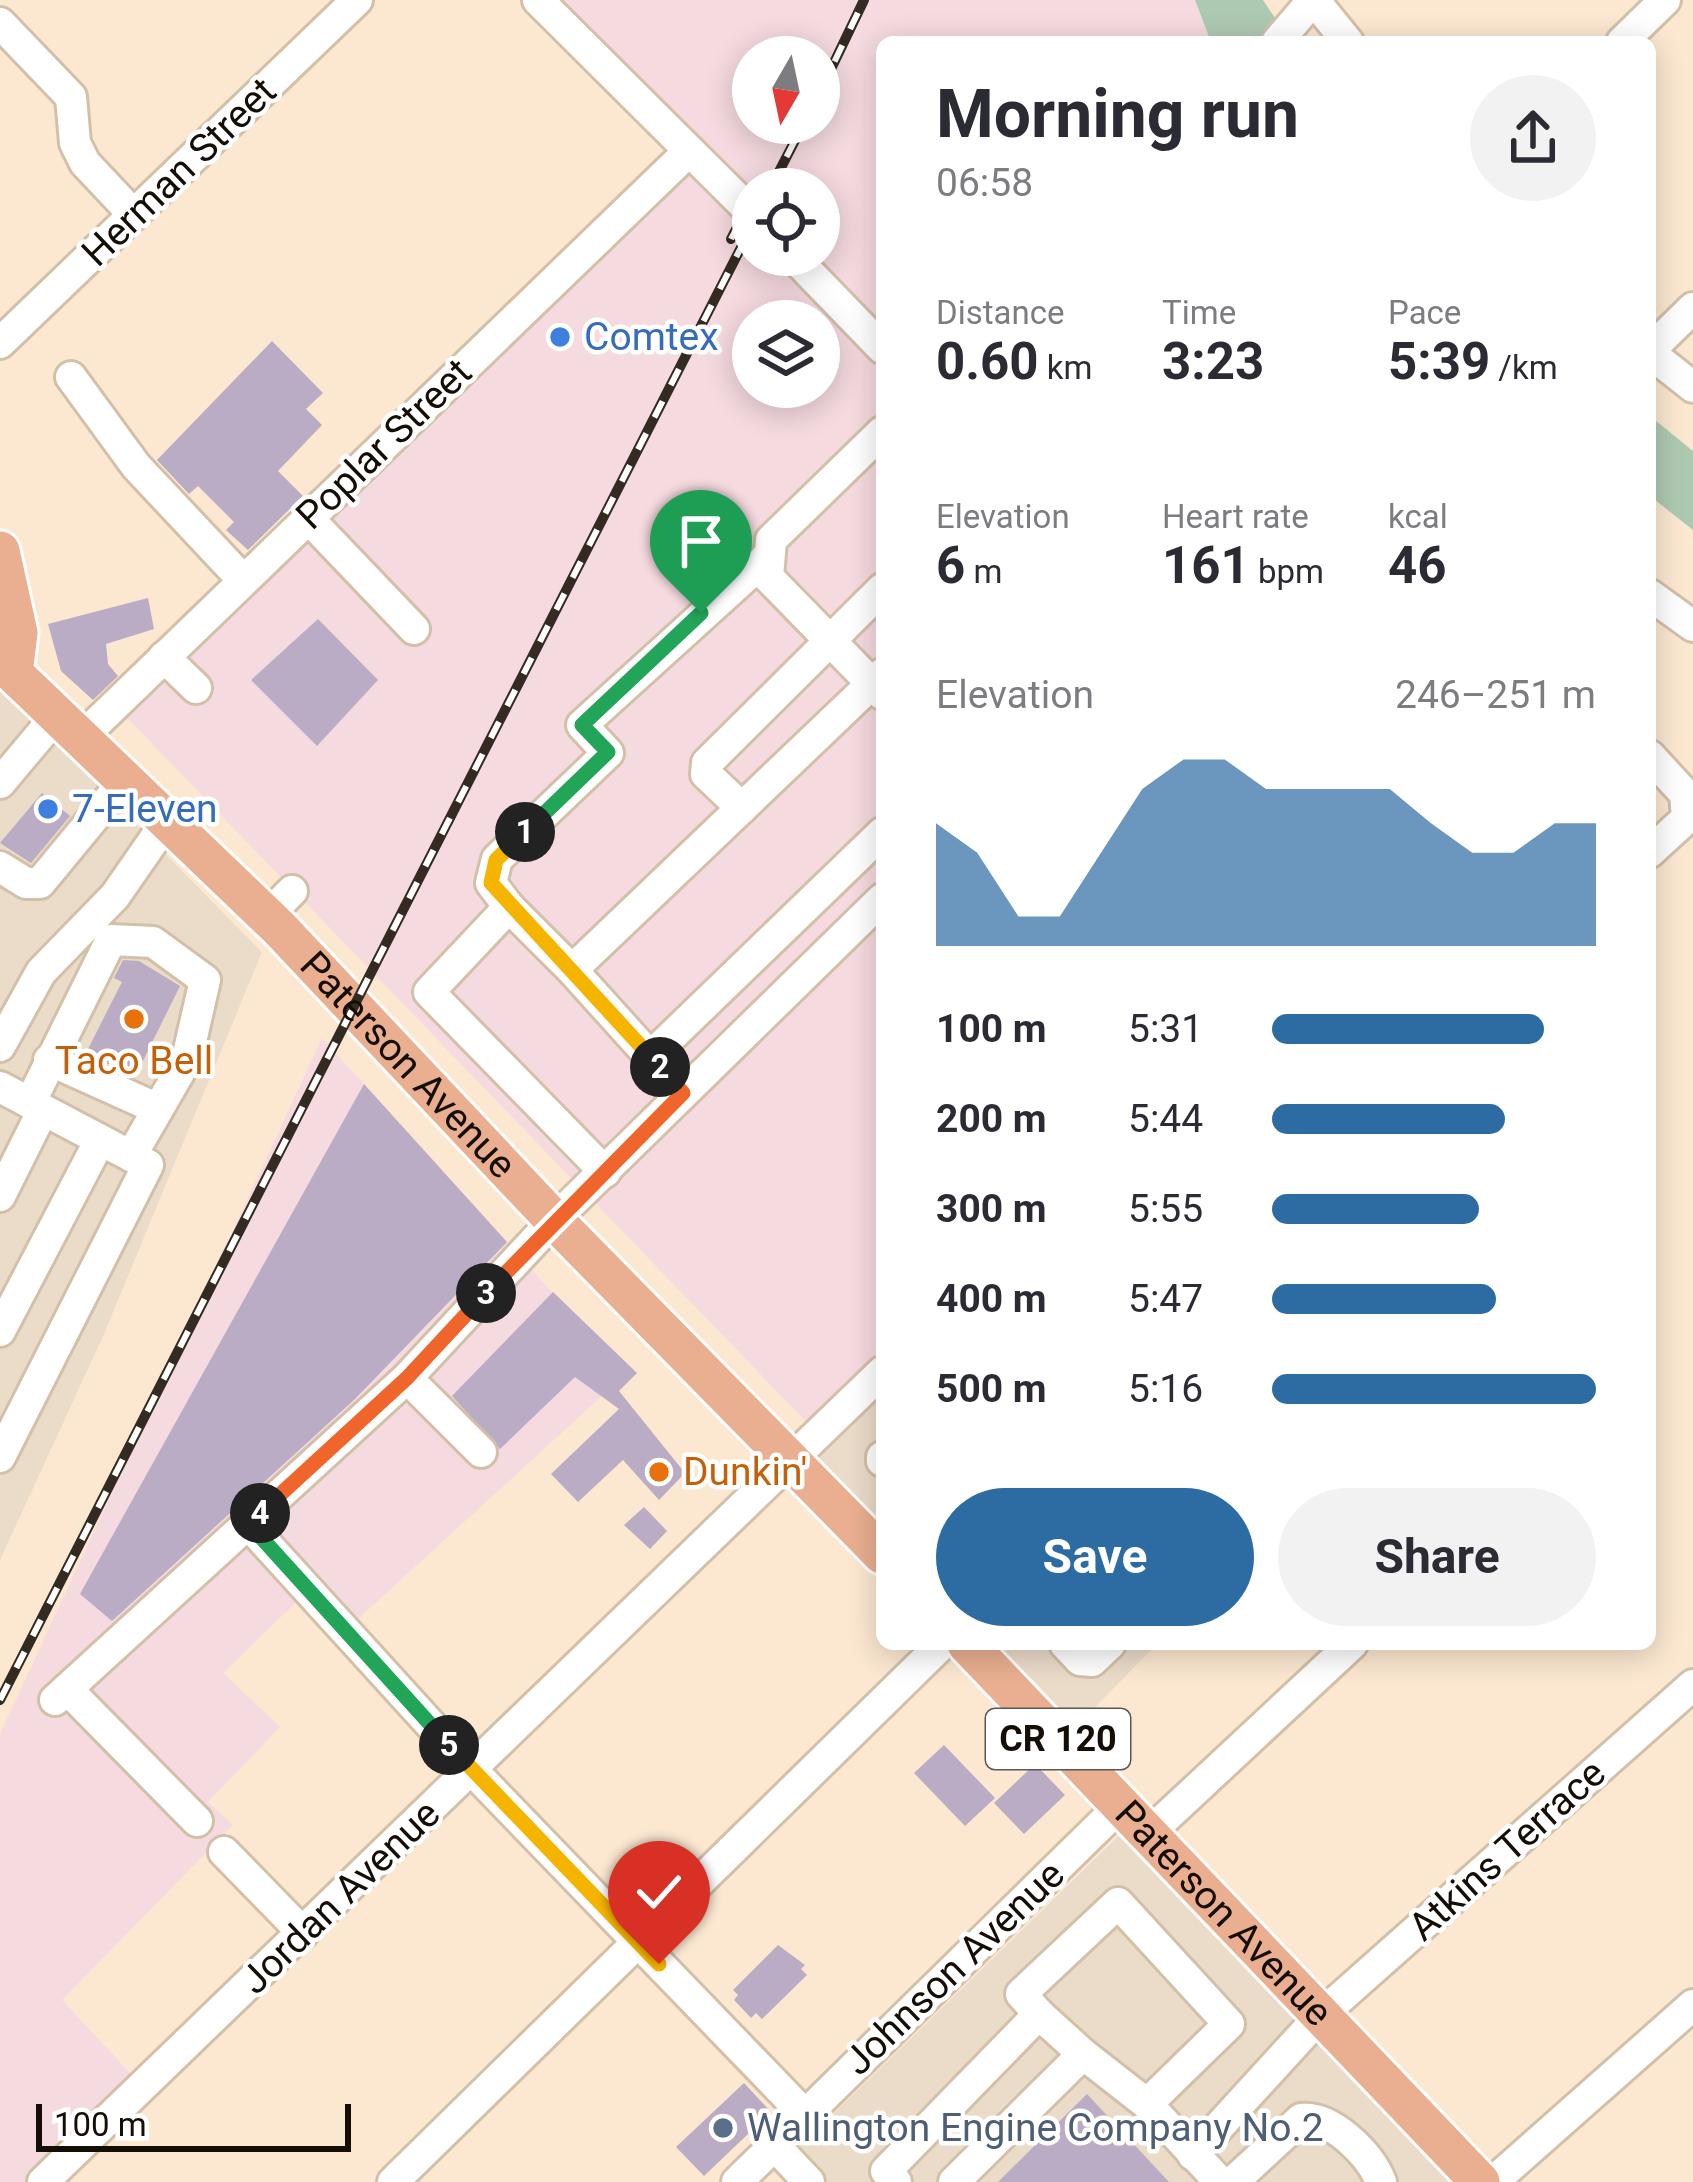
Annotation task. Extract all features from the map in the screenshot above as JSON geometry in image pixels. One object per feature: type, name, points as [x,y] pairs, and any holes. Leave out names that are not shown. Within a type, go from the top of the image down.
[{"type":"main road","name":"Paterson Avenue","points":[[0,551],[18,633],[4,672],[70,726],[166,821],[279,904],[554,1220],[876,1548]]},
{"type":"main road","name":"Paterson Avenue","points":[[974,1650],[1480,2182]]},
{"type":"street","name":"Herman Street","points":[[0,343],[357,0]]},
{"type":"street","points":[[538,0],[732,194]]},
{"type":"street","points":[[1282,36],[1314,0],[1343,36]]},
{"type":"street","points":[[1628,36],[1665,0]]},
{"type":"street","points":[[0,23],[71,97],[75,143],[85,163],[134,215]]},
{"type":"street","name":"Poplar Street","points":[[0,783],[164,657],[688,152]]},
{"type":"street","points":[[812,276],[876,342]]},
{"type":"street","points":[[1656,346],[1693,308]]},
{"type":"street","points":[[1656,357],[1693,387]]},
{"type":"street","points":[[71,377],[136,466],[243,580]]},
{"type":"street","points":[[876,438],[771,540],[765,559],[768,578],[876,681]]},
{"type":"street","points":[[308,518],[414,628]]},
{"type":"street","points":[[683,1093],[491,883],[496,860],[608,752],[582,725],[765,559]]},
{"type":"street","points":[[742,808],[706,774],[707,763],[876,595]]},
{"type":"street","points":[[1656,610],[1693,626]]},
{"type":"street","points":[[164,657],[196,688]]},
{"type":"street","points":[[572,970],[876,687]]},
{"type":"street","points":[[1656,763],[1685,794],[1687,818],[1656,846]]},
{"type":"street","points":[[0,867],[26,883],[40,883],[125,780]]},
{"type":"street","points":[[0,1046],[41,972],[115,896],[166,821]]},
{"type":"street","points":[[650,1057],[876,839]]},
{"type":"street","points":[[197,1821],[61,1694],[407,1378],[554,1220],[876,905]]},
{"type":"street","points":[[509,907],[429,992],[605,1172]]},
{"type":"street","points":[[0,1196],[37,1107],[49,1060],[111,940],[153,942],[205,980],[188,1059],[131,1156]]},
{"type":"street","points":[[49,1060],[158,1109]]},
{"type":"street","points":[[0,1088],[148,1165],[0,1457]]},
{"type":"street","points":[[0,1330],[100,1140]]},
{"type":"street","points":[[407,1378],[481,1452]]},
{"type":"street","name":"Jordan Avenue","points":[[43,2182],[876,1378]]},
{"type":"street","points":[[248,1523],[472,1770],[805,2114]]},
{"type":"street","points":[[394,2182],[936,1650]]},
{"type":"street","points":[[1070,1650],[1079,1660],[1093,1661],[1104,1650]]},
{"type":"street","name":"Johnson Avenue","points":[[737,2182],[805,2114],[1135,1820],[1345,1650]]},
{"type":"street","name":"Atkins Terrace","points":[[1193,2155],[1322,2015],[1693,1685]]},
{"type":"street","points":[[224,1852],[302,1933]]},
{"type":"street","points":[[1148,2104],[1229,2024],[1118,1903],[1021,1994],[1083,2054],[1148,2104],[1220,2182]]},
{"type":"street","points":[[1493,2182],[1693,2005]]},
{"type":"street","points":[[896,2182],[886,2171],[1039,2014]]},
{"type":"street","points":[[954,2182],[1083,2054]]},
{"type":"street","points":[[1233,2182],[1301,2119],[1315,2118],[1329,2121],[1381,2182]]},
{"type":"street","points":[[775,2146],[809,2182]]},
{"type":"shaded area","points":[[533,0],[1195,0],[1209,36],[876,36],[876,1373],[816,1432],[112,702],[679,144]]},
{"type":"shaded area","points":[[0,687],[262,952],[104,1334],[0,1560]]},
{"type":"shaded area","points":[[322,1038],[626,1374],[347,1629],[309,1590],[223,1673],[280,1727],[208,1802],[233,1825],[62,2000],[144,2088],[50,2182],[0,2182],[0,1734]]},
{"type":"shaded area","points":[[876,1383],[876,1548],[792,1460]]},
{"type":"shaded area","points":[[973,1650],[1151,1650],[1061,1742]]},
{"type":"shaded area","points":[[1135,1820],[1480,2182],[809,2182],[787,2159]]},
{"type":"green space","points":[[1195,0],[1263,0],[1287,36],[1209,36]]},
{"type":"green space","points":[[1656,421],[1693,451],[1693,530],[1656,501]]},
{"type":"building","points":[[272,341],[323,393],[306,409],[322,425],[278,471],[303,496],[248,550],[226,530],[234,522],[198,486],[189,494],[157,460]]},
{"type":"building","points":[[148,598],[154,629],[106,644],[108,664],[118,676],[93,700],[61,671],[48,624]]},
{"type":"building","points":[[318,619],[378,680],[317,746],[251,680]]},
{"type":"building","points":[[42,793],[70,816],[31,863],[0,843]]},
{"type":"building","name":"Taco Bell","points":[[123,960],[139,961],[180,986],[135,1077],[86,1053],[122,982],[114,978]]},
{"type":"building","points":[[364,1084],[507,1242],[355,1399],[112,1621],[80,1594]]},
{"type":"building","points":[[553,1292],[637,1373],[619,1391],[685,1473],[659,1500],[623,1460],[578,1502],[551,1474],[619,1409],[575,1377],[500,1449],[452,1396]]},
{"type":"building","points":[[644,1507],[667,1531],[650,1549],[624,1525]]},
{"type":"building","points":[[944,1745],[995,1798],[965,1826],[914,1773]]},
{"type":"building","points":[[1035,1764],[1065,1795],[1024,1834],[994,1803]]},
{"type":"building","points":[[778,1945],[805,1965],[801,1969],[807,1975],[762,2019],[756,2013],[751,2018],[734,2000],[738,1995],[733,1990]]},
{"type":"building","points":[[744,2083],[771,2112],[704,2176],[676,2147]]},
{"type":"building","points":[[1087,2094],[1169,2182],[998,2182]]},
{"type":"railway","points":[[840,50],[864,0]]},
{"type":"railway","points":[[781,168],[793,144]]},
{"type":"railway","points":[[0,1700],[732,265]]},
{"type":"place","name":"Comtex","points":[[560,337]]},
{"type":"place","name":"7-Eleven","points":[[48,809]]},
{"type":"place","name":"Taco Bell","points":[[134,1019]]},
{"type":"place","name":"Dunkin'","points":[[659,1472]]},
{"type":"place","name":"Wallington Engine Company No.2","points":[[723,2128]]},
{"type":"route","points":[[659,1964],[472,1770],[248,1523],[407,1378],[554,1220],[683,1093],[509,907],[491,883],[490,869],[608,752],[582,725],[701,613]]}]
